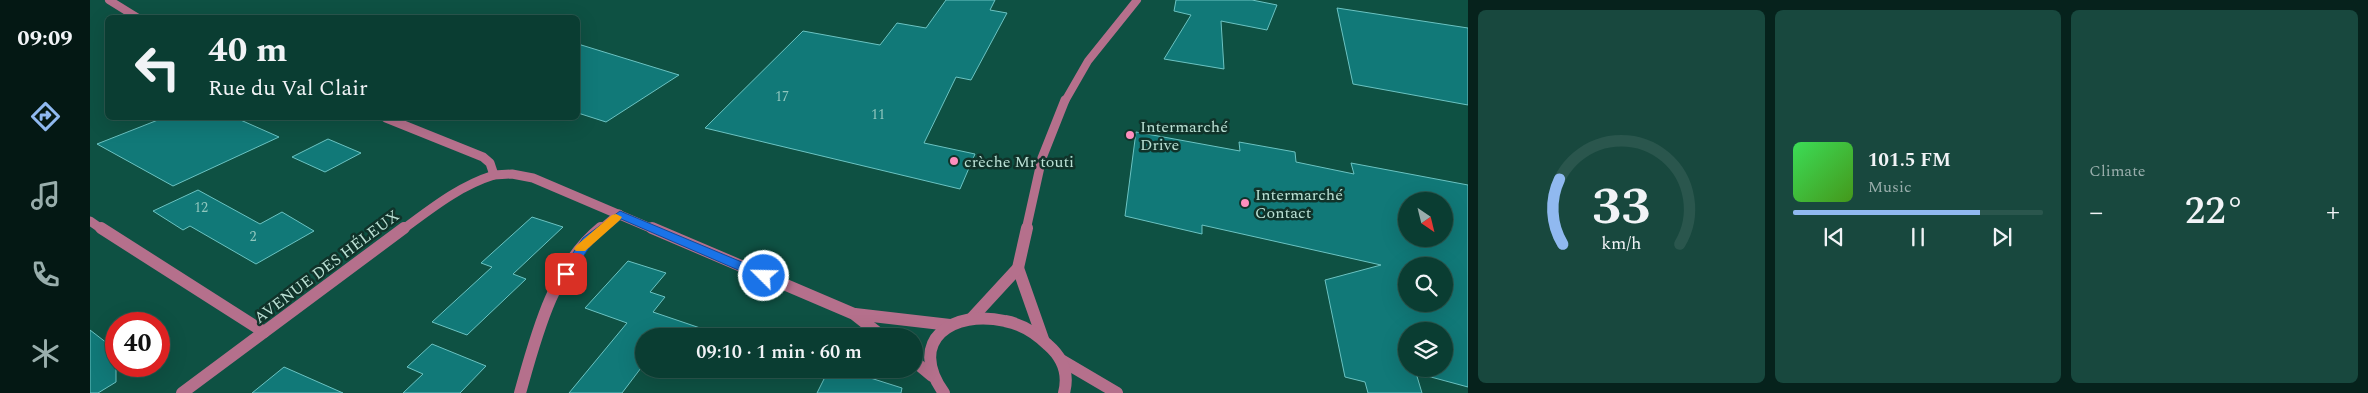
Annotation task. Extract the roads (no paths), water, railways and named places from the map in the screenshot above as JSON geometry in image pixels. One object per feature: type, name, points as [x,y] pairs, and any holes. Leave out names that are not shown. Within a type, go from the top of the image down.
[{"type":"street","points":[[109,0],[133,15]]},
{"type":"street","points":[[971,319],[1018,268],[1042,158],[1067,95],[1088,61],[1137,0]]},
{"type":"street","points":[[391,120],[482,157],[490,163],[494,175]]},
{"type":"street","name":"AVENUE DES HÉLEUX","points":[[182,393],[446,197],[467,184],[494,175],[512,174],[533,178],[854,314]]},
{"type":"street","points":[[520,393],[547,313],[566,274],[587,241],[620,214]]},
{"type":"street","points":[[90,221],[264,332]]},
{"type":"street","points":[[1018,268],[1043,339]]},
{"type":"street","points":[[854,314],[950,325]]},
{"type":"street","points":[[854,314],[872,328]]},
{"type":"street","points":[[932,376],[928,360],[932,344],[939,333],[950,325],[971,319],[1001,320],[1016,324],[1043,339],[1061,360],[1065,369],[1067,386],[1064,393]]},
{"type":"street","points":[[1061,360],[1117,393]]},
{"type":"street","points":[[923,368],[932,376],[944,393]]},
{"type":"place","name":"Intermarché Drive","points":[[1130,135]]},
{"type":"place","name":"crèche Mr touti","points":[[954,161]]},
{"type":"place","name":"Intermarché Contact","points":[[1245,203]]}]
